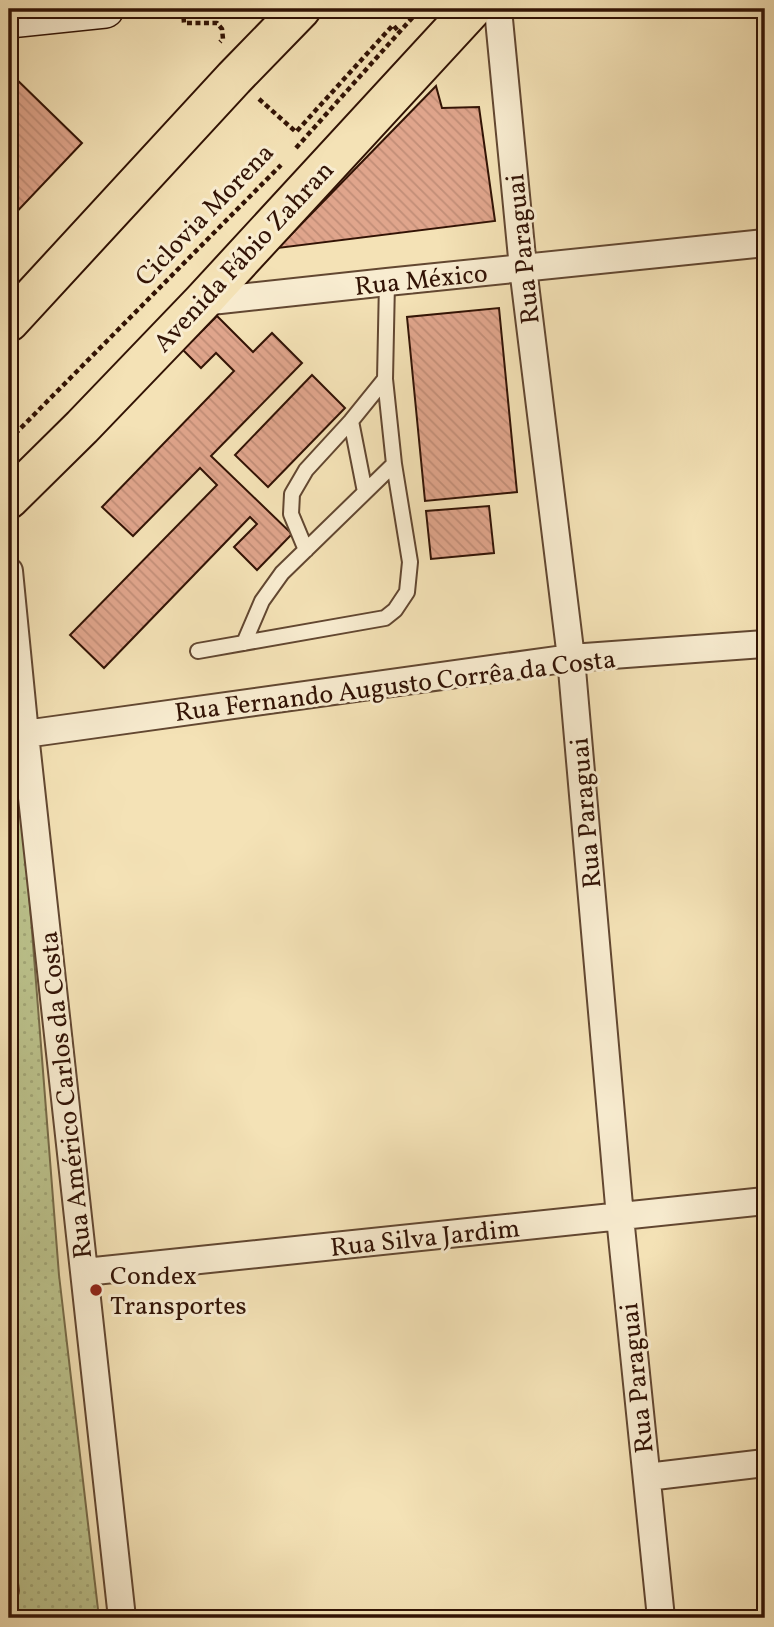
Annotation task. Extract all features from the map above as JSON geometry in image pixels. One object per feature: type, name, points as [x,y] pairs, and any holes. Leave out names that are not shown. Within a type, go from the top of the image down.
[{"type":"main road","points":[[9,322],[234,78],[302,9]]},
{"type":"main road","name":"Avenida Fábio Zahran","points":[[9,499],[202,302],[472,9]]},
{"type":"street","points":[[9,19],[105,9]]},
{"type":"street","name":"Rua Paraguai","points":[[498,9],[523,268],[571,658],[620,1217],[661,1618]]},
{"type":"street","name":"Rua México","points":[[202,302],[765,243]]},
{"type":"street","name":"Rua Américo Carlos da Costa","points":[[9,571],[122,1618]]},
{"type":"street","name":"Rua Fernando Augusto Corrêa da Costa","points":[[25,734],[571,658],[765,644]]},
{"type":"street","name":"Rua Silva Jardim","points":[[85,1272],[765,1201]]},
{"type":"street","points":[[647,1477],[765,1463]]},
{"type":"lane","points":[[198,651],[385,618],[395,610],[407,592],[410,562],[394,464],[385,379],[387,282]]},
{"type":"lane","points":[[306,550],[291,514],[292,494],[306,470],[385,379]]},
{"type":"lane","points":[[351,421],[365,492]]},
{"type":"lane","points":[[244,643],[262,601],[282,573],[394,464]]},
{"type":"lane","points":[[9,1576],[9,1591]]},
{"type":"path","points":[[183,9],[184,23],[217,23],[222,29],[223,38],[210,57],[296,132],[393,25],[428,56]]},
{"type":"path","name":"Ciclovia Morena","points":[[295,149],[421,9]]},
{"type":"path","name":"Ciclovia Morena","points":[[9,440],[287,159]]},
{"type":"green space","points":[[9,599],[16,727],[59,1275],[99,1618],[9,1618]]},
{"type":"building","points":[[9,72],[82,143],[9,220]]},
{"type":"building","points":[[436,86],[442,108],[479,107],[495,221],[278,248]]},
{"type":"building","points":[[499,308],[517,492],[425,501],[407,317]]},
{"type":"building","points":[[217,316],[253,352],[272,333],[302,363],[211,456],[292,534],[257,570],[234,547],[257,524],[250,517],[104,668],[70,635],[217,485],[200,468],[133,536],[102,507],[234,371],[216,353],[201,368],[183,350]]},
{"type":"building","points":[[312,375],[345,408],[268,487],[235,455]]},
{"type":"building","points":[[489,506],[494,553],[431,559],[426,511]]},
{"type":"place","name":"Condex Transportes","points":[[96,1290]]}]
